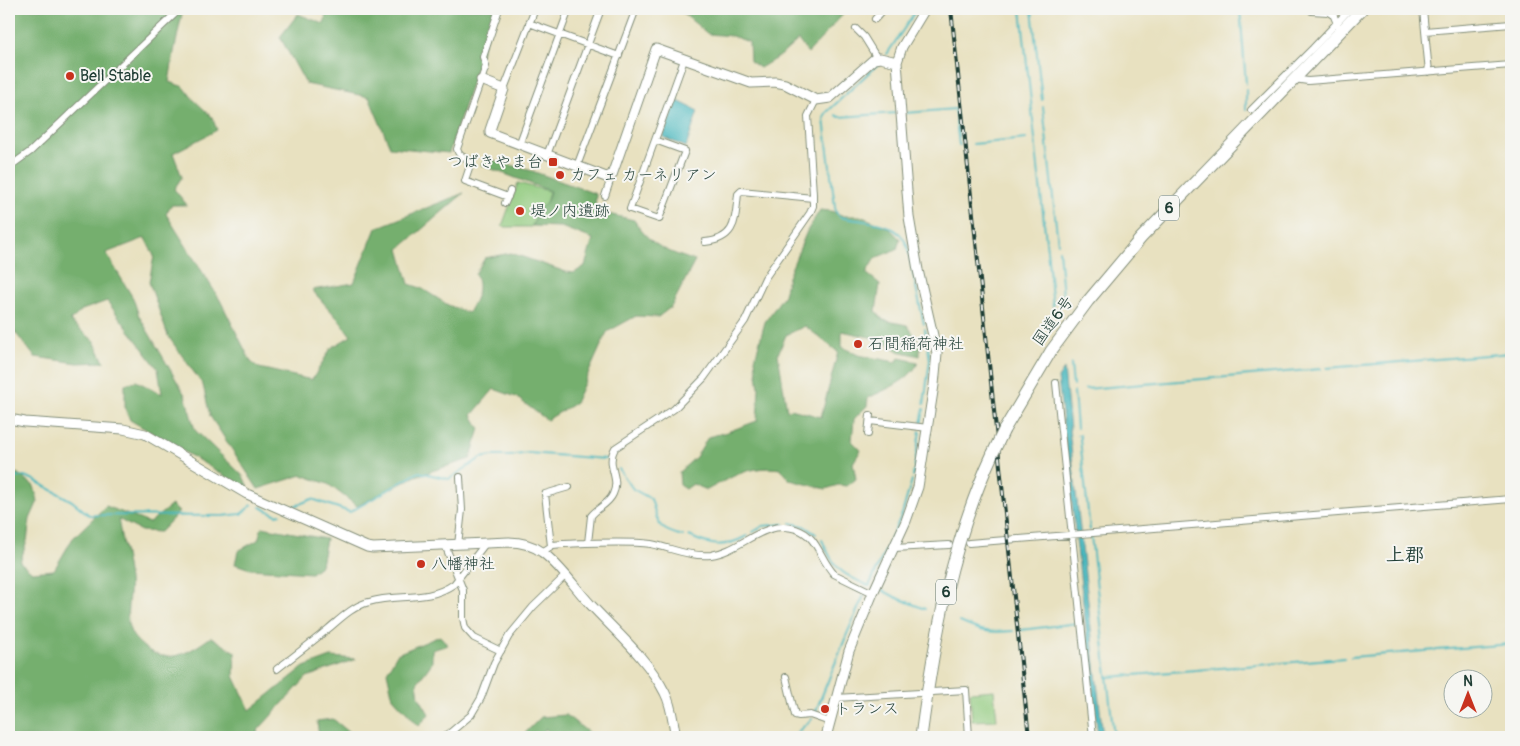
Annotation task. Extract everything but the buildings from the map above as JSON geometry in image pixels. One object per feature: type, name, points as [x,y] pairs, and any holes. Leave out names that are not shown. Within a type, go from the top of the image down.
[{"type":"highway","name":"国道6号","points":[[921,737],[936,638],[950,571],[967,517],[1004,430],[1051,351],[1107,276],[1141,238],[1294,79],[1338,27],[1362,9]]},
{"type":"street","points":[[9,167],[31,150],[180,9]]},
{"type":"street","points":[[499,9],[483,57],[486,66],[457,149],[458,154],[472,160],[465,181],[508,197]]},
{"type":"street","points":[[534,9],[504,89],[490,133],[606,177],[612,175]]},
{"type":"street","points":[[519,145],[569,9]]},
{"type":"street","points":[[547,155],[601,9]]},
{"type":"street","points":[[578,166],[636,9]]},
{"type":"street","points":[[875,19],[884,9]]},
{"type":"street","points":[[826,737],[849,651],[873,592],[894,548],[918,487],[934,385],[936,353],[909,217],[897,62],[902,47],[925,9]]},
{"type":"street","points":[[1251,110],[1338,27],[1350,9]]},
{"type":"street","points":[[1424,9],[1429,72]]},
{"type":"street","points":[[1312,11],[1332,12],[1338,27]]},
{"type":"street","points":[[529,23],[619,56]]},
{"type":"street","points":[[1426,31],[1511,24]]},
{"type":"street","points":[[856,29],[864,37],[877,58],[897,62]]},
{"type":"street","points":[[605,196],[656,49],[751,83],[775,82],[785,84],[816,100],[830,98],[877,58]]},
{"type":"street","points":[[655,140],[685,151],[659,219],[630,209],[655,140],[684,60]]},
{"type":"street","points":[[1294,79],[1308,81],[1511,65]]},
{"type":"street","points":[[481,80],[504,89]]},
{"type":"street","points":[[588,543],[591,516],[609,501],[615,490],[616,483],[611,463],[615,448],[674,409],[688,397],[745,321],[765,278],[806,222],[812,210],[813,198],[808,116],[816,100]]},
{"type":"street","points":[[705,242],[718,240],[733,229],[738,194],[741,192],[813,198]]},
{"type":"street","points":[[1056,384],[1076,534],[1092,737]]},
{"type":"street","points":[[868,434],[870,418],[928,428]]},
{"type":"street","points":[[9,419],[25,422],[123,429],[145,434],[247,494],[356,543],[374,548],[518,542],[533,546],[542,552],[565,576],[632,648],[653,674],[666,694],[676,737]]},
{"type":"street","points":[[458,545],[462,510],[460,477]]},
{"type":"street","points":[[551,546],[545,494],[569,488]]},
{"type":"street","points":[[968,543],[1511,499]]},
{"type":"street","points":[[542,552],[551,546],[563,544],[650,544],[697,555],[712,555],[730,550],[766,530],[783,527],[795,529],[812,538],[834,574],[873,592]]},
{"type":"street","points":[[276,669],[351,610],[366,602],[384,598],[425,596],[447,589],[458,579],[485,544]]},
{"type":"street","points":[[445,545],[462,590],[462,618],[465,628],[474,638],[501,651]]},
{"type":"street","points":[[894,548],[949,545]]},
{"type":"street","points":[[445,737],[471,715],[481,698],[494,663],[509,636],[533,607],[565,576]]},
{"type":"street","points":[[786,677],[795,715],[810,715],[830,722]]},
{"type":"street","points":[[932,692],[966,690],[969,737]]},
{"type":"street","points":[[836,698],[920,693]]},
{"type":"green space","points":[[9,9],[183,9],[169,82],[184,87],[193,99],[212,117],[217,130],[173,153],[182,177],[174,189],[187,205],[171,205],[166,214],[220,300],[251,362],[259,368],[312,380],[331,348],[351,336],[312,290],[354,283],[376,228],[464,193],[399,249],[409,284],[421,288],[448,305],[468,313],[476,298],[478,289],[475,274],[485,258],[511,253],[574,273],[585,266],[593,239],[561,227],[532,226],[540,208],[547,201],[550,191],[481,165],[485,158],[532,171],[596,194],[595,211],[634,220],[640,229],[660,247],[695,261],[671,307],[658,317],[636,316],[607,332],[575,403],[547,420],[516,397],[494,389],[472,415],[480,429],[470,459],[416,476],[357,506],[328,484],[302,475],[258,489],[210,416],[203,385],[168,336],[149,282],[154,256],[145,238],[106,253],[133,298],[139,316],[185,395],[195,430],[243,476],[248,487],[234,481],[130,420],[125,407],[125,384],[136,381],[162,394],[158,369],[107,301],[82,310],[70,321],[94,341],[104,362],[78,363],[35,357],[14,331],[9,320]]},
{"type":"green space","points":[[321,9],[495,9],[449,153],[390,147],[369,97],[306,84],[280,37],[298,14],[324,24],[326,17]]},
{"type":"green space","points":[[678,9],[848,9],[808,53],[798,40],[780,56],[760,68],[750,61],[749,42],[732,36],[708,34]]},
{"type":"green space","points":[[518,183],[549,191],[547,200],[531,227],[502,226]]},
{"type":"green space","points":[[820,210],[831,211],[844,216],[860,216],[889,228],[900,239],[897,249],[875,258],[866,273],[880,284],[876,311],[883,320],[907,325],[920,343],[920,356],[898,351],[879,339],[842,331],[842,347],[858,355],[896,362],[899,358],[918,362],[904,379],[868,398],[867,406],[854,419],[852,441],[861,450],[853,463],[856,479],[847,486],[838,485],[826,489],[790,480],[781,469],[770,468],[742,473],[707,490],[693,484],[686,489],[680,485],[679,472],[696,457],[708,437],[757,421],[759,388],[755,359],[765,322],[784,295],[788,277],[807,231]],"holes":[[[805,326],[838,352],[821,417],[791,409],[787,411],[778,354],[786,335]]]},
{"type":"green space","points":[[17,473],[34,486],[38,501],[30,519],[27,541],[20,562],[32,572],[54,570],[73,538],[106,506],[149,523],[172,505],[179,512],[160,532],[141,531],[118,519],[129,580],[128,624],[131,633],[145,648],[162,656],[179,655],[187,652],[211,637],[235,652],[234,676],[250,710],[304,667],[331,657],[356,659],[307,677],[259,729],[256,737],[9,737],[9,476]]},
{"type":"green space","points":[[262,527],[326,539],[321,565],[311,573],[250,569],[235,564],[238,551],[258,540]]},
{"type":"green space","points":[[440,636],[448,645],[432,650],[432,663],[417,683],[419,697],[429,714],[419,726],[393,698],[387,672],[397,654]]},
{"type":"green space","points":[[994,690],[997,720],[972,721],[970,692]]},
{"type":"green space","points":[[566,715],[594,737],[557,737],[545,729],[540,737],[521,737],[541,717]]},
{"type":"green space","points":[[333,719],[355,737],[319,737],[317,721]]},
{"type":"water","points":[[676,100],[698,111],[686,147],[663,137]]},
{"type":"water","points":[[1064,369],[1103,737],[1098,737],[1058,378]]},
{"type":"waterway","points":[[887,54],[917,9]]},
{"type":"waterway","points":[[1021,9],[1053,306]]},
{"type":"waterway","points":[[1032,9],[1042,100]]},
{"type":"waterway","points":[[1240,9],[1246,84]]},
{"type":"waterway","points":[[880,62],[826,113],[824,119],[835,207],[840,217],[887,226],[895,230],[902,237],[907,245],[924,324]]},
{"type":"waterway","points":[[1246,89],[1246,110]]},
{"type":"waterway","points":[[1043,107],[1058,243]]},
{"type":"waterway","points":[[906,113],[955,109]]},
{"type":"waterway","points":[[955,112],[960,145]]},
{"type":"waterway","points":[[836,115],[839,117],[897,113]]},
{"type":"waterway","points":[[973,144],[1026,139]]},
{"type":"waterway","points":[[1059,250],[1063,296]]},
{"type":"waterway","points":[[924,404],[930,360],[925,329]]},
{"type":"waterway","points":[[1327,368],[1511,353]]},
{"type":"waterway","points":[[1071,364],[1073,386]]},
{"type":"waterway","points":[[1085,389],[1321,369]]},
{"type":"waterway","points":[[1074,392],[1077,428]]},
{"type":"waterway","points":[[921,424],[924,409]]},
{"type":"waterway","points":[[913,476],[920,431]]},
{"type":"waterway","points":[[1077,435],[1080,435],[1090,530]]},
{"type":"waterway","points":[[292,507],[312,499],[350,512],[419,472],[449,479],[481,458],[492,456],[528,453],[606,459]]},
{"type":"waterway","points":[[619,469],[633,489],[651,499],[657,519],[663,528],[683,536]]},
{"type":"waterway","points":[[9,479],[24,476],[32,479],[72,501],[89,515],[223,516],[241,514],[252,505]]},
{"type":"waterway","points":[[822,540],[839,569],[869,586],[902,514],[912,480]]},
{"type":"waterway","points":[[260,507],[277,515],[280,514]]},
{"type":"waterway","points":[[791,523],[804,526],[816,534]]},
{"type":"waterway","points":[[753,532],[763,526],[784,524]]},
{"type":"waterway","points":[[689,536],[718,545],[731,543],[747,536]]},
{"type":"waterway","points":[[1091,536],[1114,737]]},
{"type":"waterway","points":[[882,590],[925,609]]},
{"type":"waterway","points":[[815,713],[864,595]]},
{"type":"waterway","points":[[960,622],[986,631],[1013,631]]},
{"type":"waterway","points":[[1021,630],[1078,623]]},
{"type":"waterway","points":[[1351,657],[1511,644]]},
{"type":"waterway","points":[[1108,677],[1344,658]]},
{"type":"waterway","points":[[792,737],[812,719]]},
{"type":"railway","points":[[951,9],[1029,737]]},
{"type":"place","name":"Bell Stable","points":[[70,76]]},
{"type":"place","name":"つばきやま台","points":[[553,162]]},
{"type":"place","name":"カフェ カーネリアン","points":[[560,175]]},
{"type":"place","name":"堤ノ内遺跡","points":[[520,211]]},
{"type":"place","name":"石間稲荷神社","points":[[858,344]]},
{"type":"place","name":"八幡神社","points":[[421,564]]},
{"type":"place","name":"トランス","points":[[825,709]]},
{"type":"district","name":"上郡","points":[[1405,555]]}]
